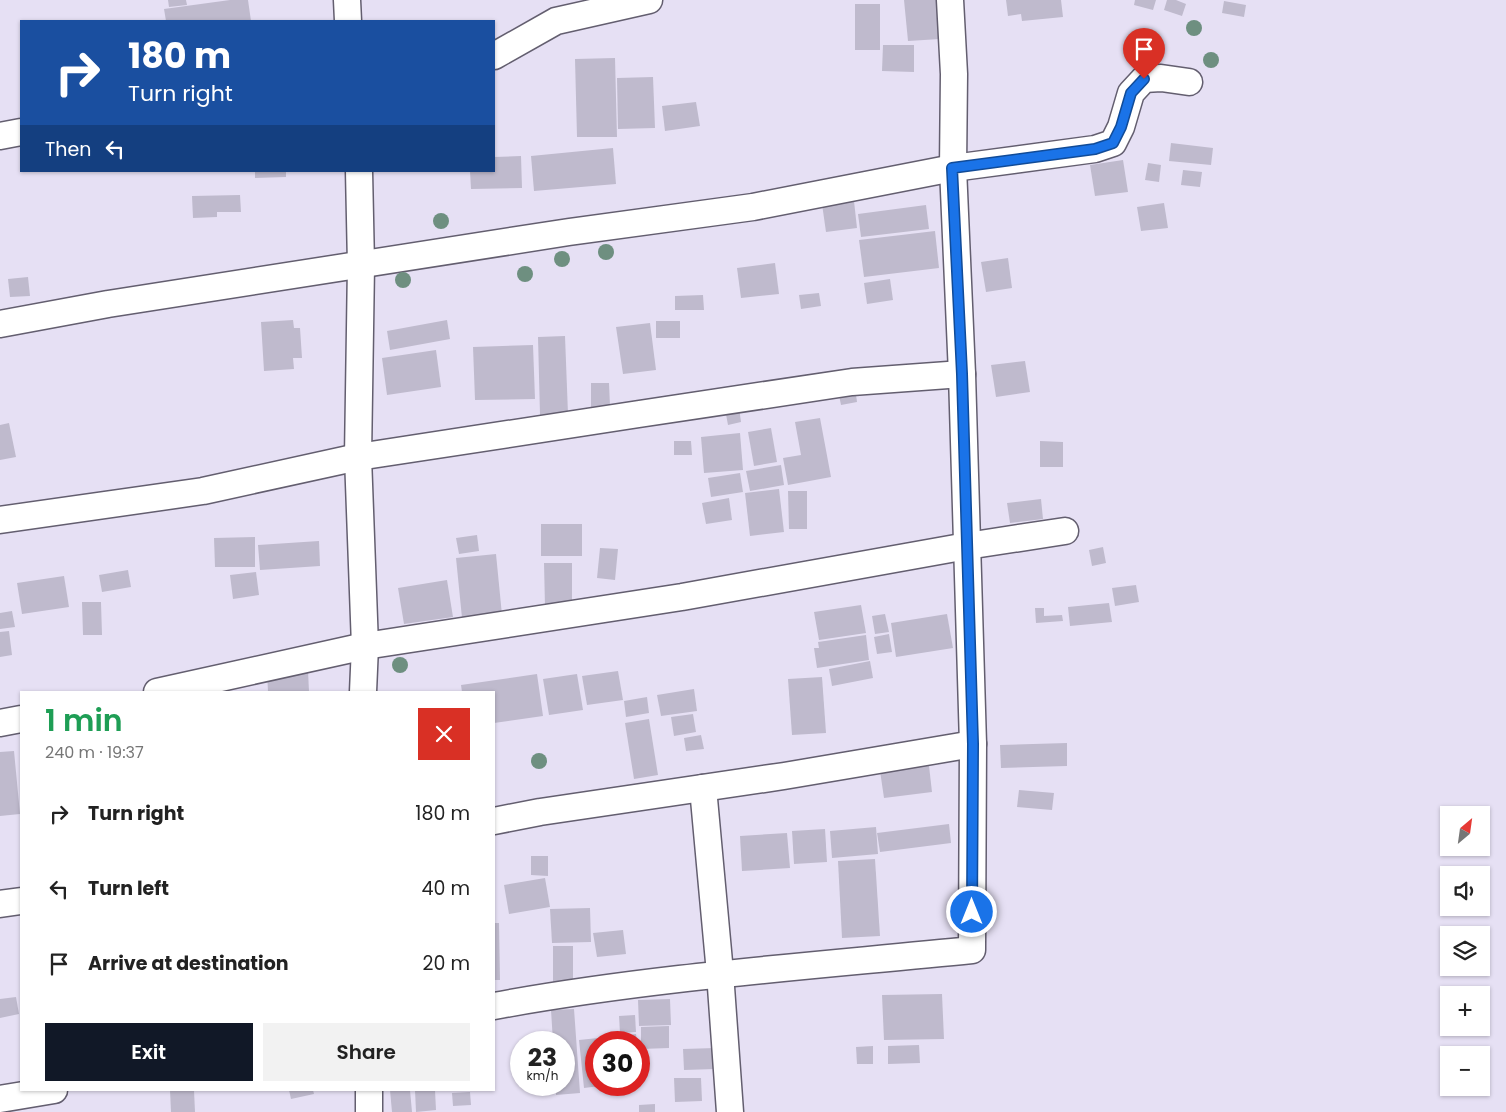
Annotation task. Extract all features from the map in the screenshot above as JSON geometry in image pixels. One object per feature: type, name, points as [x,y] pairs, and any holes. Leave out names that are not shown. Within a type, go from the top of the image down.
[{"type":"street","points":[[346,0],[348,20]]},
{"type":"street","points":[[495,55],[556,21],[649,0]]},
{"type":"street","points":[[495,1006],[720,973],[972,950],[973,744],[962,374],[952,168],[954,74],[950,0]]},
{"type":"street","points":[[0,324],[108,304],[569,232],[753,207],[952,168],[1095,149],[1113,143],[1121,127],[1131,93],[1144,79],[1161,78],[1189,82]]},
{"type":"street","points":[[0,136],[20,132]]},
{"type":"street","points":[[359,172],[361,265],[358,457],[365,646],[363,691]]},
{"type":"street","points":[[0,520],[203,491],[358,457],[852,382],[962,374]]},
{"type":"street","points":[[162,691],[365,646],[682,597],[967,546],[1066,531]]},
{"type":"street","points":[[0,723],[20,719]]},
{"type":"street","points":[[495,821],[540,812],[784,776],[973,744]]},
{"type":"street","points":[[703,788],[720,973],[730,1112]]},
{"type":"street","points":[[0,904],[20,901]]},
{"type":"street","points":[[0,1099],[48,1091]]},
{"type":"street","points":[[369,1091],[369,1112]]},
{"type":"building","points":[[168,0],[186,0],[187,5],[169,7]]},
{"type":"building","points":[[230,0],[248,0],[251,20],[166,20],[164,9]]},
{"type":"building","points":[[904,0],[937,0],[940,39],[908,41]]},
{"type":"building","points":[[1006,0],[1061,0],[1063,17],[1022,21],[1021,14],[1008,16]]},
{"type":"building","points":[[1135,0],[1156,0],[1153,10],[1134,5]]},
{"type":"building","points":[[1167,0],[1176,0],[1186,4],[1182,16],[1164,10]]},
{"type":"building","points":[[1224,1],[1246,5],[1244,17],[1222,13]]},
{"type":"building","points":[[855,4],[880,4],[880,50],[855,50]]},
{"type":"building","points":[[883,45],[914,45],[914,72],[882,71]]},
{"type":"building","points":[[615,58],[617,137],[577,137],[575,59]]},
{"type":"building","points":[[653,77],[655,128],[618,129],[617,78]]},
{"type":"building","points":[[696,102],[700,126],[665,131],[662,106]]},
{"type":"building","points":[[1171,143],[1213,148],[1211,165],[1169,161]]},
{"type":"building","points":[[613,148],[616,184],[534,191],[531,156]]},
{"type":"building","points":[[521,156],[522,188],[471,189],[470,172],[495,172],[495,157]]},
{"type":"building","points":[[1123,160],[1128,192],[1095,196],[1090,165]]},
{"type":"building","points":[[1148,163],[1161,165],[1159,182],[1145,180]]},
{"type":"building","points":[[1183,170],[1202,172],[1200,187],[1181,185]]},
{"type":"building","points":[[255,172],[286,172],[286,177],[255,178]]},
{"type":"building","points":[[240,195],[241,212],[217,212],[217,217],[193,218],[192,196]]},
{"type":"building","points":[[854,201],[857,228],[826,232],[822,204]]},
{"type":"building","points":[[1164,203],[1168,228],[1141,231],[1137,207]]},
{"type":"building","points":[[926,205],[929,229],[861,237],[858,214]]},
{"type":"building","points":[[935,231],[939,268],[864,277],[859,240]]},
{"type":"building","points":[[1008,258],[1012,288],[986,292],[981,262]]},
{"type":"building","points":[[775,263],[779,294],[741,298],[737,268]]},
{"type":"building","points":[[28,277],[30,296],[10,297],[8,279]]},
{"type":"building","points":[[890,279],[893,300],[867,304],[864,283]]},
{"type":"building","points":[[819,293],[821,306],[801,309],[799,295]]},
{"type":"building","points":[[703,295],[704,310],[675,310],[675,296]]},
{"type":"building","points":[[293,320],[294,328],[300,328],[302,358],[293,358],[294,369],[264,371],[261,322]]},
{"type":"building","points":[[447,320],[450,339],[390,350],[387,331]]},
{"type":"building","points":[[656,321],[680,321],[680,338],[656,338]]},
{"type":"building","points":[[650,323],[656,370],[623,374],[616,327]]},
{"type":"building","points":[[565,336],[568,414],[540,415],[538,337]]},
{"type":"building","points":[[533,345],[535,399],[475,400],[473,347]]},
{"type":"building","points":[[436,350],[441,387],[387,395],[382,358]]},
{"type":"building","points":[[1025,361],[1030,392],[996,397],[991,365]]},
{"type":"building","points":[[591,383],[609,383],[610,406],[591,407]]},
{"type":"building","points":[[855,387],[857,402],[841,405],[838,390]]},
{"type":"building","points":[[739,407],[741,422],[728,425],[725,409]]},
{"type":"building","points":[[820,418],[831,477],[788,485],[783,458],[801,455],[795,422]]},
{"type":"building","points":[[9,423],[16,457],[0,460],[0,425]]},
{"type":"building","points":[[771,428],[777,462],[754,466],[748,432]]},
{"type":"building","points":[[740,433],[743,470],[704,473],[701,437]]},
{"type":"building","points":[[674,441],[691,441],[692,455],[674,455]]},
{"type":"building","points":[[1040,441],[1063,442],[1063,467],[1040,467]]},
{"type":"building","points":[[781,465],[784,485],[750,491],[746,471]]},
{"type":"building","points":[[740,473],[743,492],[711,497],[708,478]]},
{"type":"building","points":[[779,489],[784,532],[750,536],[745,493]]},
{"type":"building","points":[[788,491],[807,491],[807,529],[789,529]]},
{"type":"building","points":[[729,498],[732,520],[706,524],[702,503]]},
{"type":"building","points":[[1041,499],[1043,519],[1010,523],[1007,503]]},
{"type":"building","points":[[541,524],[582,524],[582,556],[541,556]]},
{"type":"building","points":[[477,535],[479,551],[459,554],[456,538]]},
{"type":"building","points":[[255,537],[255,567],[215,567],[214,538]]},
{"type":"building","points":[[319,541],[320,566],[260,570],[258,545]]},
{"type":"building","points":[[1103,547],[1106,563],[1092,566],[1089,550]]},
{"type":"building","points":[[600,548],[618,549],[615,580],[597,578]]},
{"type":"building","points":[[496,554],[502,615],[462,618],[456,558]]},
{"type":"building","points":[[544,563],[572,563],[572,607],[545,607]]},
{"type":"building","points":[[128,570],[131,587],[102,592],[99,575]]},
{"type":"building","points":[[256,572],[259,595],[233,599],[230,575]]},
{"type":"building","points":[[64,576],[69,607],[22,614],[17,583]]},
{"type":"building","points":[[447,580],[453,617],[404,624],[398,588]]},
{"type":"building","points":[[1136,585],[1139,602],[1115,606],[1112,588]]},
{"type":"building","points":[[82,602],[101,602],[102,635],[83,635]]},
{"type":"building","points":[[1109,603],[1112,622],[1070,626],[1068,607]]},
{"type":"building","points":[[861,605],[866,633],[819,640],[814,612]]},
{"type":"building","points":[[1035,608],[1044,608],[1044,616],[1062,615],[1063,621],[1036,623]]},
{"type":"building","points":[[12,611],[15,627],[0,629],[0,613]]},
{"type":"building","points":[[885,614],[889,632],[875,634],[872,616]]},
{"type":"building","points":[[947,614],[953,648],[896,657],[891,623]]},
{"type":"building","points":[[9,631],[12,655],[0,657],[0,632]]},
{"type":"building","points":[[889,634],[892,652],[877,654],[874,637]]},
{"type":"building","points":[[866,635],[869,660],[817,668],[814,648],[819,648],[818,642]]},
{"type":"building","points":[[870,661],[873,678],[832,686],[829,669]]},
{"type":"building","points":[[308,670],[309,691],[268,691],[267,671]]},
{"type":"building","points":[[618,671],[623,700],[587,705],[582,676]]},
{"type":"building","points":[[537,674],[543,716],[495,723],[495,691],[462,691],[461,685]]},
{"type":"building","points":[[577,674],[583,710],[549,715],[543,679]]},
{"type":"building","points":[[822,677],[826,733],[792,735],[788,679]]},
{"type":"building","points":[[694,689],[697,711],[661,716],[657,695]]},
{"type":"building","points":[[647,697],[649,713],[626,717],[624,701]]},
{"type":"building","points":[[693,714],[696,732],[674,736],[671,717]]},
{"type":"building","points":[[649,719],[658,775],[634,779],[625,723]]},
{"type":"building","points":[[701,735],[704,749],[686,751],[684,738]]},
{"type":"building","points":[[1067,743],[1067,766],[1001,768],[1000,745]]},
{"type":"building","points":[[14,751],[20,814],[0,816],[0,752]]},
{"type":"building","points":[[928,757],[932,792],[884,798],[879,764]]},
{"type":"building","points":[[1019,790],[1054,793],[1052,810],[1017,807]]},
{"type":"building","points":[[949,824],[951,843],[880,852],[877,833]]},
{"type":"building","points":[[876,827],[878,854],[832,858],[830,831]]},
{"type":"building","points":[[825,829],[827,862],[794,864],[792,831]]},
{"type":"building","points":[[787,833],[790,868],[742,871],[740,836]]},
{"type":"building","points":[[531,856],[548,856],[548,876],[531,875]]},
{"type":"building","points":[[875,859],[880,936],[842,938],[838,861]]},
{"type":"building","points":[[545,878],[550,907],[509,914],[504,885]]},
{"type":"building","points":[[590,908],[591,942],[552,943],[550,909]]},
{"type":"building","points":[[495,923],[499,923],[500,980],[495,980]]},
{"type":"building","points":[[623,930],[626,954],[597,957],[593,933]]},
{"type":"building","points":[[553,946],[573,946],[573,985],[553,985]]},
{"type":"building","points":[[942,994],[944,1039],[884,1040],[882,995]]},
{"type":"building","points":[[16,997],[19,1014],[0,1018],[0,999]]},
{"type":"building","points":[[670,999],[671,1025],[639,1026],[638,1000]]},
{"type":"building","points":[[574,1009],[580,1093],[575,1093],[575,1031],[552,1031],[551,1010]]},
{"type":"building","points":[[635,1015],[636,1031],[620,1031],[619,1016]]},
{"type":"building","points":[[669,1026],[669,1048],[650,1049],[650,1031],[641,1031],[641,1027]]},
{"type":"building","points":[[585,1039],[584,1088],[579,1040]]},
{"type":"building","points":[[919,1045],[920,1063],[888,1064],[888,1046]]},
{"type":"building","points":[[873,1046],[873,1064],[857,1064],[856,1047]]},
{"type":"building","points":[[715,1048],[715,1069],[684,1070],[683,1049]]},
{"type":"building","points":[[674,1078],[701,1078],[702,1101],[675,1102]]},
{"type":"building","points":[[170,1091],[194,1091],[195,1112],[171,1112]]},
{"type":"building","points":[[289,1091],[313,1091],[314,1094],[291,1099]]},
{"type":"building","points":[[390,1091],[410,1091],[412,1112],[392,1112]]},
{"type":"building","points":[[415,1091],[435,1091],[436,1110],[416,1112]]},
{"type":"building","points":[[470,1092],[471,1105],[453,1106],[452,1093]]},
{"type":"building","points":[[655,1104],[655,1112],[639,1112],[639,1105]]},
{"type":"route","points":[[972,912],[973,744],[962,374],[952,168],[1095,149],[1113,143],[1121,127],[1131,93],[1144,79]]}]
